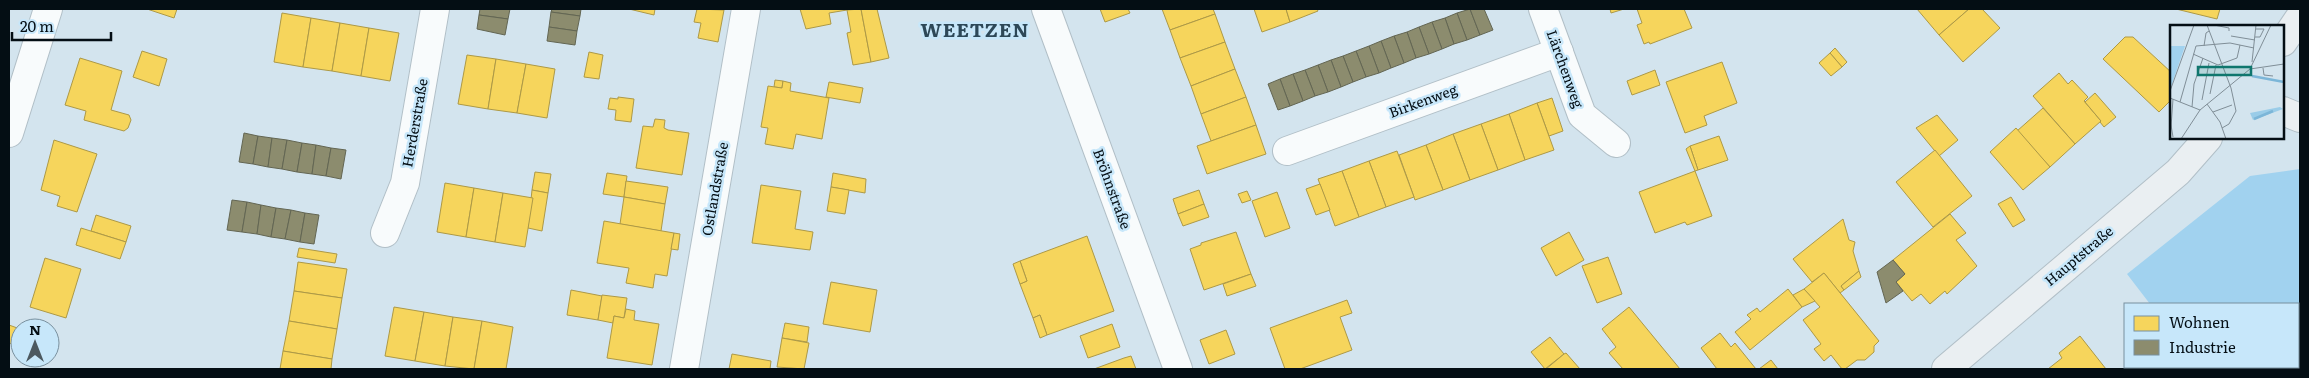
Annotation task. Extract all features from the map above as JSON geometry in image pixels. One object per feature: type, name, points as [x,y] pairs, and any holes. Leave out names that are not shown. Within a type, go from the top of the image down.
[{"type":"street","points":[[9,133],[48,9]]},
{"type":"street","name":"Herderstraße","points":[[385,233],[405,182],[435,9]]},
{"type":"street","name":"Ostlandstraße","points":[[684,369],[746,9]]},
{"type":"street","name":"Bröhnstraße","points":[[1046,9],[1178,369]]},
{"type":"street","name":"Lärchenweg","points":[[1543,9],[1582,115],[1616,143]]},
{"type":"street","points":[[2284,41],[2300,17]]},
{"type":"street","name":"Birkenweg","points":[[1287,151],[1559,52]]},
{"type":"street","points":[[2284,111],[2300,118]]},
{"type":"street","name":"Hauptstraße","points":[[1946,369],[2172,178],[2207,139]]},
{"type":"shaded area","points":[[2300,169],[2300,366],[2299,303],[2149,303],[2127,274],[2250,176]]},
{"type":"building: Wohnen","points":[[147,9],[177,9],[174,18]]},
{"type":"building: Wohnen","points":[[629,9],[655,9],[654,15]]},
{"type":"building: Wohnen","points":[[697,9],[724,10],[718,42],[698,38],[701,23],[694,22]]},
{"type":"building: Wohnen","points":[[800,9],[853,9],[829,13],[831,24],[806,29]]},
{"type":"building: Wohnen","points":[[861,9],[871,62],[853,65],[847,33],[851,32],[847,10]]},
{"type":"building: Wohnen","points":[[861,9],[877,9],[889,58],[871,62]]},
{"type":"building: Wohnen","points":[[1100,9],[1128,9],[1130,13],[1105,22]]},
{"type":"building: Wohnen","points":[[1162,9],[1213,9],[1215,14],[1170,30]]},
{"type":"building: Wohnen","points":[[1254,9],[1286,9],[1290,22],[1262,32]]},
{"type":"building: Wohnen","points":[[1286,9],[1317,9],[1318,11],[1290,22]]},
{"type":"building: Wohnen","points":[[1610,9],[1624,9],[1611,13]]},
{"type":"building: Wohnen","points":[[1637,9],[1684,9],[1692,28],[1650,44],[1649,42],[1644,44],[1637,25],[1642,23]]},
{"type":"building: Wohnen","points":[[1917,9],[1969,9],[1939,35]]},
{"type":"building: Wohnen","points":[[1969,9],[1982,9],[2000,28],[1963,62],[1939,35]]},
{"type":"building: Wohnen","points":[[2176,9],[2220,9],[2217,19]]},
{"type":"building: Wohnen","points":[[282,13],[311,18],[303,67],[274,62]]},
{"type":"building: Wohnen","points":[[1215,14],[1225,42],[1180,58],[1170,30]]},
{"type":"building: Wohnen","points":[[311,18],[340,23],[332,71],[303,67]]},
{"type":"building: Wohnen","points":[[340,23],[369,28],[361,76],[332,71]]},
{"type":"building: Wohnen","points":[[369,28],[399,33],[390,81],[361,76]]},
{"type":"building: Wohnen","points":[[2125,37],[2133,37],[2170,71],[2170,101],[2159,112],[2103,59]]},
{"type":"building: Wohnen","points":[[1225,42],[1235,69],[1191,86],[1180,58]]},
{"type":"building: Wohnen","points":[[1835,48],[1847,62],[1842,67],[1830,53]]},
{"type":"building: Wohnen","points":[[142,51],[167,59],[159,86],[133,77]]},
{"type":"building: Wohnen","points":[[589,52],[603,55],[599,79],[584,77]]},
{"type":"building: Wohnen","points":[[1830,53],[1842,67],[1831,76],[1819,63]]},
{"type":"building: Wohnen","points":[[467,55],[496,59],[488,109],[458,104]]},
{"type":"building: Wohnen","points":[[80,58],[122,71],[111,110],[129,115],[131,120],[128,128],[124,131],[84,120],[86,111],[65,105]]},
{"type":"building: Wohnen","points":[[496,59],[526,64],[517,113],[488,109]]},
{"type":"building: Wohnen","points":[[1722,62],[1737,103],[1704,116],[1707,125],[1685,133],[1666,82]]},
{"type":"building: Wohnen","points":[[526,64],[555,69],[547,118],[517,113]]},
{"type":"building: Wohnen","points":[[1235,69],[1246,97],[1201,114],[1191,86]]},
{"type":"building: Wohnen","points":[[1655,70],[1660,85],[1632,95],[1627,81]]},
{"type":"building: Wohnen","points":[[2059,73],[2068,84],[2072,80],[2088,97],[2084,101],[2101,121],[2075,144],[2033,96]]},
{"type":"building: Wohnen","points":[[775,80],[783,81],[782,88],[774,87]]},
{"type":"building: Wohnen","points":[[783,81],[791,83],[790,91],[829,98],[822,139],[796,134],[793,149],[765,144],[768,128],[761,127],[768,86],[782,88]]},
{"type":"building: Wohnen","points":[[829,82],[863,88],[860,103],[826,97]]},
{"type":"building: Wohnen","points":[[2095,93],[2116,117],[2104,127],[2085,102]]},
{"type":"building: Wohnen","points":[[618,97],[634,99],[631,122],[615,120],[616,110],[608,109],[610,98],[618,99]]},
{"type":"building: Wohnen","points":[[1246,97],[1256,125],[1211,141],[1201,114]]},
{"type":"building: Wohnen","points":[[1552,98],[1563,131],[1549,136],[1537,103]]},
{"type":"building: Wohnen","points":[[1537,103],[1554,150],[1525,160],[1509,114]]},
{"type":"building: Wohnen","points":[[2043,108],[2075,144],[2050,167],[2017,131]]},
{"type":"building: Wohnen","points":[[1509,114],[1525,160],[1498,170],[1481,124]]},
{"type":"building: Wohnen","points":[[1937,115],[1958,140],[1939,156],[1916,128]]},
{"type":"building: Wohnen","points":[[655,119],[665,120],[664,128],[668,130],[689,133],[682,175],[636,168],[643,126],[653,127]]},
{"type":"building: Wohnen","points":[[1481,124],[1498,170],[1470,180],[1453,134]]},
{"type":"building: Wohnen","points":[[1256,125],[1266,154],[1207,174],[1197,146]]},
{"type":"building: Wohnen","points":[[2016,128],[2050,167],[2023,190],[1990,152]]},
{"type":"building: Wohnen","points":[[1453,134],[1470,180],[1443,190],[1426,145]]},
{"type":"building: Wohnen","points":[[1719,136],[1728,160],[1698,170],[1690,146]]},
{"type":"building: Wohnen","points":[[54,140],[97,154],[77,212],[57,206],[60,196],[41,190]]},
{"type":"building: Wohnen","points":[[1426,145],[1443,190],[1415,200],[1399,155]]},
{"type":"building: Wohnen","points":[[1690,146],[1698,170],[1695,171],[1686,149]]},
{"type":"building: Wohnen","points":[[1935,150],[1972,196],[1933,227],[1896,182]]},
{"type":"building: Wohnen","points":[[1397,151],[1414,197],[1386,207],[1369,161]]},
{"type":"building: Wohnen","points":[[1369,161],[1386,207],[1359,217],[1342,171]]},
{"type":"building: Wohnen","points":[[1342,171],[1359,217],[1335,226],[1318,179]]},
{"type":"building: Wohnen","points":[[1695,171],[1712,216],[1687,225],[1685,222],[1655,233],[1639,192]]},
{"type":"building: Wohnen","points":[[535,172],[551,174],[548,193],[532,190]]},
{"type":"building: Wohnen","points":[[607,173],[627,176],[624,197],[603,194]]},
{"type":"building: Wohnen","points":[[833,173],[866,179],[865,193],[831,187]]},
{"type":"building: Wohnen","points":[[626,181],[668,187],[665,204],[624,197]]},
{"type":"building: Wohnen","points":[[445,183],[474,188],[466,237],[437,232]]},
{"type":"building: Wohnen","points":[[1320,184],[1330,210],[1316,215],[1306,189]]},
{"type":"building: Wohnen","points":[[761,185],[801,191],[795,229],[813,232],[810,250],[752,243]]},
{"type":"building: Wohnen","points":[[831,187],[849,190],[845,214],[827,211]]},
{"type":"building: Wohnen","points":[[474,188],[503,193],[495,242],[466,237]]},
{"type":"building: Wohnen","points":[[532,190],[548,193],[542,231],[528,228]]},
{"type":"building: Wohnen","points":[[1199,190],[1204,204],[1178,214],[1173,199]]},
{"type":"building: Wohnen","points":[[1247,191],[1251,200],[1242,203],[1238,194]]},
{"type":"building: Wohnen","points":[[1277,192],[1290,228],[1265,237],[1252,201]]},
{"type":"building: Wohnen","points":[[503,193],[533,198],[525,247],[495,242]]},
{"type":"building: Wohnen","points":[[624,197],[665,204],[661,231],[620,224]]},
{"type":"building: Wohnen","points":[[2011,197],[2025,220],[2013,227],[1998,204]]},
{"type":"building: Wohnen","points":[[1204,204],[1209,217],[1183,226],[1178,214]]},
{"type":"building: Wohnen","points":[[1950,214],[1966,233],[1956,240],[1977,266],[1947,294],[1945,291],[1930,304],[1921,294],[1912,301],[1896,282],[1905,274],[1893,260]]},
{"type":"building: Wohnen","points":[[96,215],[131,226],[126,242],[91,231]]},
{"type":"building: Wohnen","points":[[1843,219],[1849,240],[1855,242],[1853,251],[1859,271],[1841,286],[1844,290],[1840,293],[1824,273],[1812,282],[1793,259]]},
{"type":"building: Wohnen","points":[[604,221],[674,233],[667,276],[655,274],[653,288],[626,283],[629,268],[597,263]]},
{"type":"building: Wohnen","points":[[81,228],[126,242],[120,259],[76,245]]},
{"type":"building: Wohnen","points":[[1236,232],[1251,274],[1204,290],[1190,249],[1201,245],[1201,243]]},
{"type":"building: Wohnen","points":[[1569,232],[1584,260],[1556,276],[1541,248]]},
{"type":"building: Wohnen","points":[[674,233],[680,234],[678,250],[671,249]]},
{"type":"building: Wohnen","points":[[1087,236],[1114,311],[1047,335],[1040,315],[1033,318],[1020,284],[1027,281],[1020,261]]},
{"type":"building: Wohnen","points":[[299,248],[337,254],[335,263],[297,257]]},
{"type":"building: Wohnen","points":[[1608,257],[1622,294],[1597,303],[1582,266]]},
{"type":"building: Wohnen","points":[[45,258],[81,269],[66,318],[30,307]]},
{"type":"building: Wohnen","points":[[1020,261],[1027,281],[1020,284],[1013,264]]},
{"type":"building: Wohnen","points":[[298,262],[347,269],[342,298],[294,291]]},
{"type":"building: Wohnen","points":[[1859,271],[1861,277],[1844,290],[1841,286]]},
{"type":"building: Wohnen","points":[[1824,273],[1879,341],[1874,346],[1874,352],[1865,360],[1857,360],[1845,369],[1842,369],[1831,355],[1824,361],[1814,349],[1821,344],[1803,320],[1820,307],[1804,289]]},
{"type":"building: Wohnen","points":[[1251,274],[1256,286],[1227,296],[1223,284]]},
{"type":"building: Wohnen","points":[[831,282],[877,290],[870,332],[823,324]]},
{"type":"building: Wohnen","points":[[1788,289],[1802,307],[1750,350],[1735,332],[1751,319],[1747,315],[1757,308],[1760,312]]},
{"type":"building: Wohnen","points":[[1804,289],[1815,301],[1802,307],[1793,295]]},
{"type":"building: Wohnen","points":[[571,290],[602,296],[598,320],[567,315]]},
{"type":"building: Wohnen","points":[[294,291],[342,298],[337,329],[289,321]]},
{"type":"building: Wohnen","points":[[602,295],[627,298],[624,318],[614,316],[613,323],[598,320]]},
{"type":"building: Wohnen","points":[[1347,300],[1352,313],[1340,317],[1352,350],[1300,369],[1285,369],[1270,328]]},
{"type":"building: Wohnen","points":[[394,307],[424,312],[415,361],[385,356]]},
{"type":"building: Wohnen","points":[[1629,307],[1680,369],[1623,369],[1609,353],[1616,347],[1602,329]]},
{"type":"building: Wohnen","points":[[626,309],[635,311],[634,320],[659,324],[652,365],[607,358],[614,316],[624,318]]},
{"type":"building: Wohnen","points":[[424,312],[453,317],[445,366],[415,361]]},
{"type":"building: Wohnen","points":[[1040,315],[1047,335],[1040,338],[1033,318]]},
{"type":"building: Wohnen","points":[[453,317],[482,321],[474,369],[445,366]]},
{"type":"building: Wohnen","points":[[289,321],[337,329],[332,359],[283,351]]},
{"type":"building: Wohnen","points":[[482,321],[513,327],[506,369],[474,369]]},
{"type":"building: Wohnen","points":[[785,323],[809,327],[807,342],[782,338]]},
{"type":"building: Wohnen","points":[[1112,324],[1120,347],[1088,358],[1080,336]]},
{"type":"building: Wohnen","points":[[9,325],[10,343],[9,343]]},
{"type":"building: Wohnen","points":[[1226,330],[1235,354],[1209,364],[1200,340]]},
{"type":"building: Wohnen","points":[[1720,333],[1731,347],[1735,343],[1756,369],[1717,369],[1701,348]]},
{"type":"building: Wohnen","points":[[2080,336],[2106,369],[2048,369],[2062,358],[2059,353]]},
{"type":"building: Wohnen","points":[[1550,337],[1564,354],[1545,369],[1531,352]]},
{"type":"building: Wohnen","points":[[782,338],[809,343],[804,369],[777,367]]},
{"type":"building: Wohnen","points":[[283,351],[332,359],[331,369],[280,369]]},
{"type":"building: Wohnen","points":[[1566,353],[1580,369],[1546,369],[1564,354]]},
{"type":"building: Wohnen","points":[[732,354],[771,361],[770,369],[729,369]]},
{"type":"building: Wohnen","points":[[1131,356],[1136,369],[1094,369],[1124,358]]},
{"type":"building: Wohnen","points":[[1771,360],[1778,369],[1759,369]]},
{"type":"building: Wohnen","points":[[2154,368],[2184,369],[2154,369]]},
{"type":"building: Industrie","points":[[480,9],[510,9],[508,19],[479,15]]},
{"type":"building: Industrie","points":[[552,9],[581,9],[580,16],[551,12]]},
{"type":"building: Industrie","points":[[1470,9],[1480,35],[1467,40],[1457,13]]},
{"type":"building: Industrie","points":[[1470,9],[1484,9],[1493,30],[1480,35]]},
{"type":"building: Industrie","points":[[551,12],[580,16],[577,31],[549,27]]},
{"type":"building: Industrie","points":[[1457,13],[1467,40],[1454,44],[1445,18]]},
{"type":"building: Industrie","points":[[479,15],[508,19],[505,35],[477,29]]},
{"type":"building: Industrie","points":[[1445,18],[1454,44],[1442,49],[1432,22]]},
{"type":"building: Industrie","points":[[1432,22],[1442,49],[1429,54],[1419,27]]},
{"type":"building: Industrie","points":[[549,27],[577,31],[575,45],[547,41]]},
{"type":"building: Industrie","points":[[1419,27],[1429,54],[1416,58],[1407,32]]},
{"type":"building: Industrie","points":[[1407,32],[1416,58],[1404,63],[1394,36]]},
{"type":"building: Industrie","points":[[1394,36],[1404,63],[1391,68],[1381,41]]},
{"type":"building: Industrie","points":[[1381,41],[1391,68],[1379,73],[1369,46]]},
{"type":"building: Industrie","points":[[1369,46],[1379,73],[1366,77],[1356,51]]},
{"type":"building: Industrie","points":[[1356,51],[1366,77],[1353,82],[1343,56]]},
{"type":"building: Industrie","points":[[1343,56],[1353,82],[1341,87],[1331,60]]},
{"type":"building: Industrie","points":[[1331,60],[1341,87],[1328,92],[1318,65]]},
{"type":"building: Industrie","points":[[1318,65],[1328,92],[1315,96],[1305,70]]},
{"type":"building: Industrie","points":[[1305,70],[1315,96],[1303,101],[1293,74]]},
{"type":"building: Industrie","points":[[1293,74],[1303,101],[1290,106],[1280,79]]},
{"type":"building: Industrie","points":[[1280,79],[1290,106],[1278,110],[1268,84]]},
{"type":"building: Industrie","points":[[244,133],[258,136],[253,164],[239,162]]},
{"type":"building: Industrie","points":[[258,136],[272,138],[268,167],[253,164]]},
{"type":"building: Industrie","points":[[272,138],[287,140],[282,169],[268,167]]},
{"type":"building: Industrie","points":[[287,140],[302,143],[297,172],[282,169]]},
{"type":"building: Industrie","points":[[302,143],[316,145],[312,174],[297,172]]},
{"type":"building: Industrie","points":[[316,145],[331,148],[326,176],[312,174]]},
{"type":"building: Industrie","points":[[331,148],[346,150],[341,179],[326,176]]},
{"type":"building: Industrie","points":[[232,200],[247,202],[242,232],[227,230]]},
{"type":"building: Industrie","points":[[247,202],[261,205],[257,234],[242,232]]},
{"type":"building: Industrie","points":[[261,205],[276,208],[271,237],[257,234]]},
{"type":"building: Industrie","points":[[276,208],[291,210],[285,239],[271,237]]},
{"type":"building: Industrie","points":[[291,210],[305,213],[300,242],[285,239]]},
{"type":"building: Industrie","points":[[305,213],[319,215],[314,244],[300,242]]},
{"type":"building: Industrie","points":[[1893,260],[1905,274],[1896,282],[1903,291],[1886,303],[1877,272]]},
{"type":"district","name":"WEETZEN","points":[[975,30]]}]
